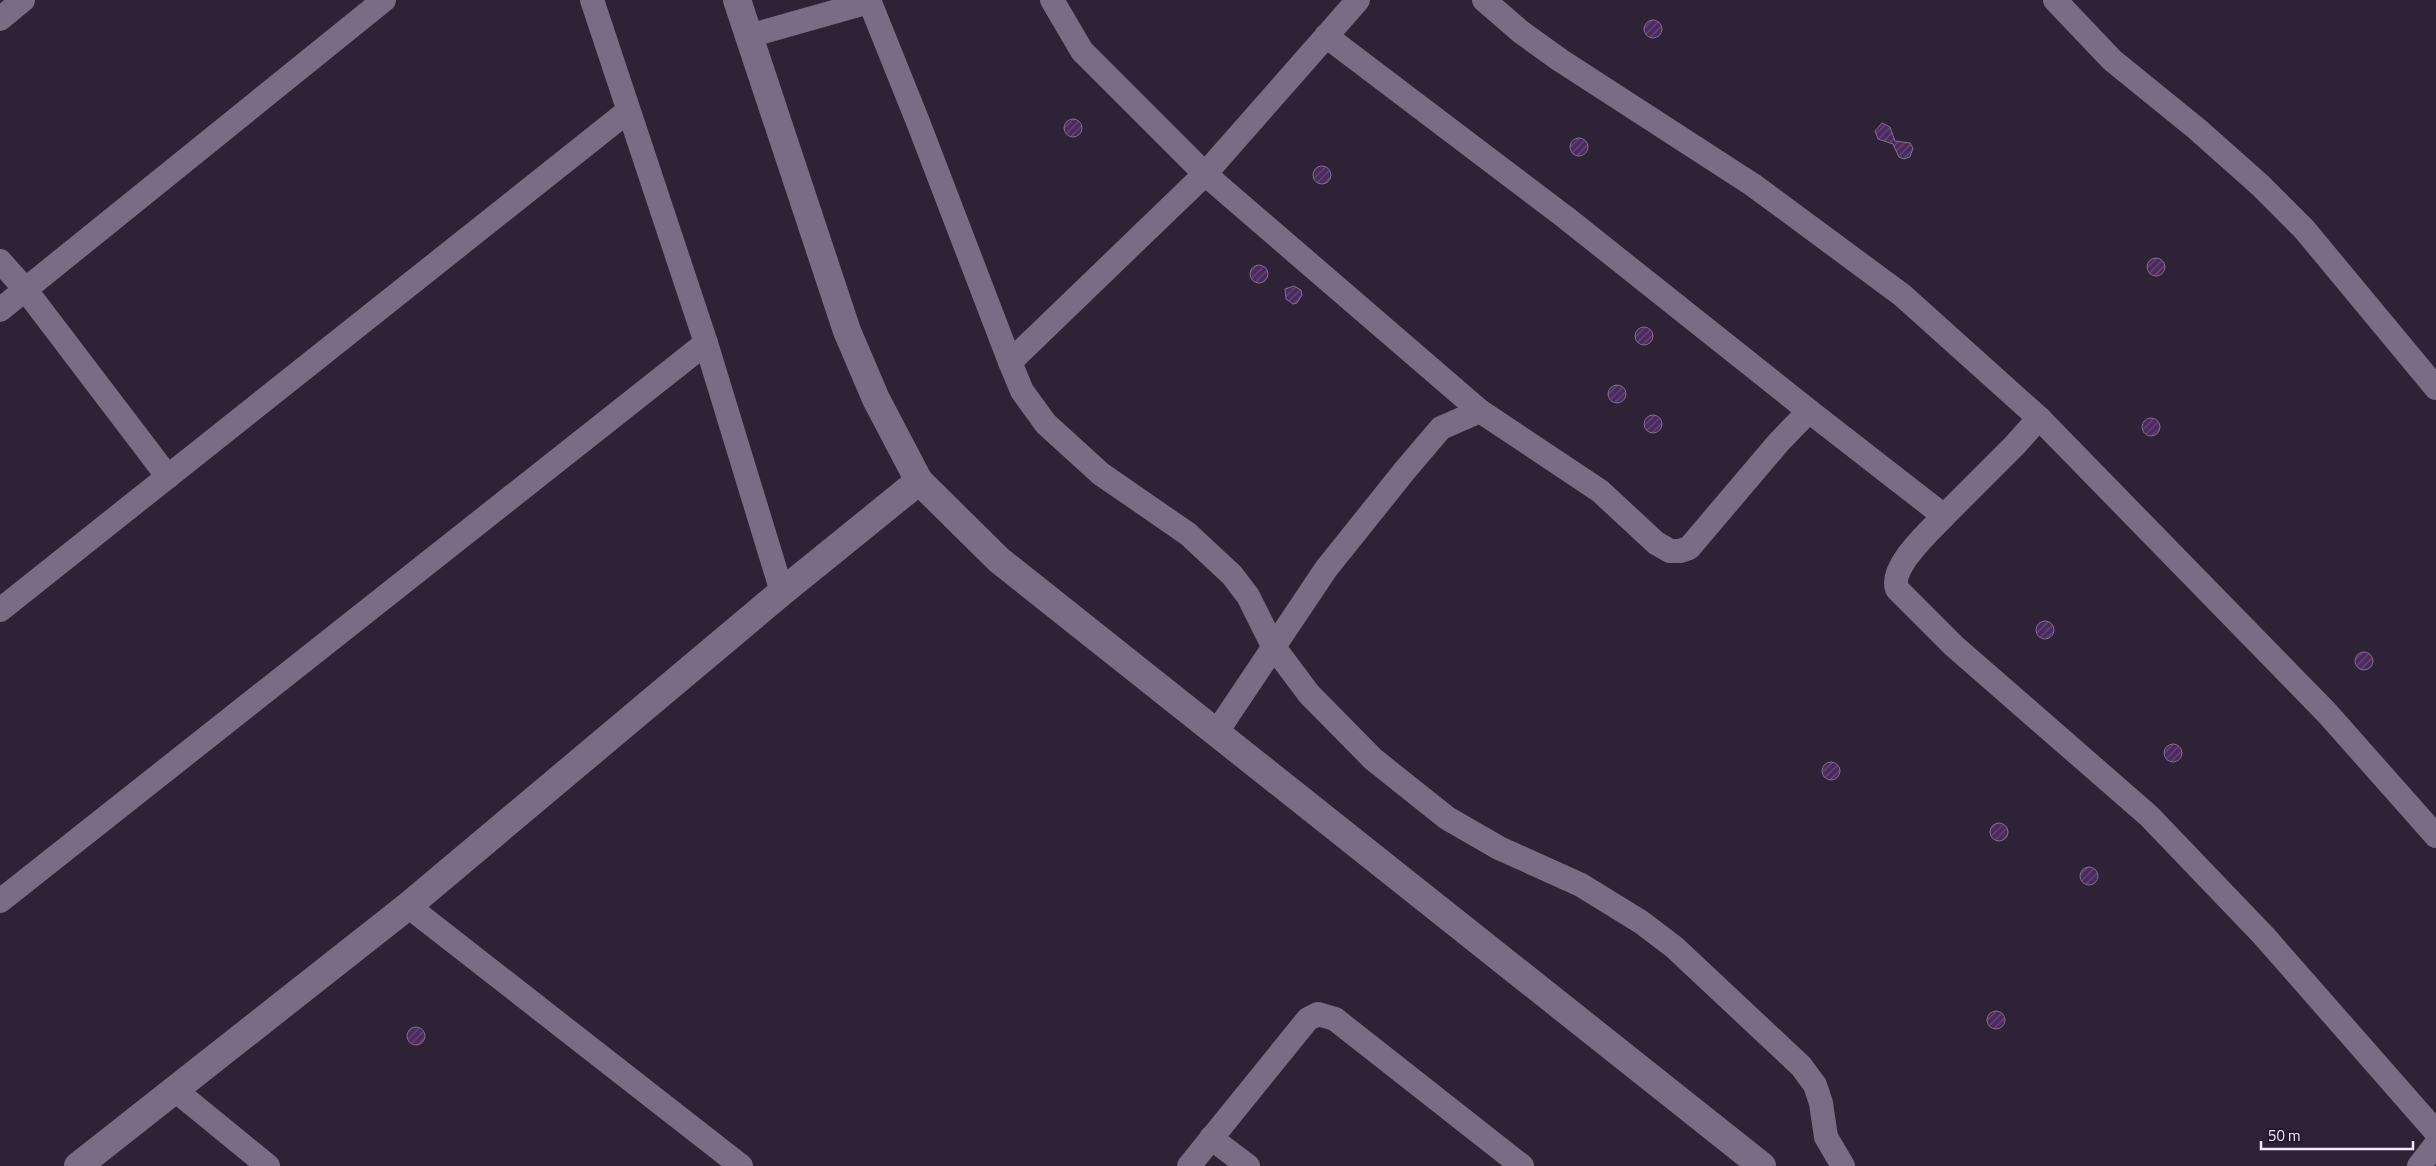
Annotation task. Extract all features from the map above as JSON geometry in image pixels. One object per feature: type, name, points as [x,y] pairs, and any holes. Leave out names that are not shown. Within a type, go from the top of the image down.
[{"type":"street","points":[[0,19],[23,0]]},
{"type":"street","points":[[0,310],[384,0]]},
{"type":"street","points":[[592,0],[706,342],[782,592]]},
{"type":"street","points":[[736,0],[847,331],[876,399],[919,481],[998,560],[1762,1166]]},
{"type":"street","points":[[1052,0],[1082,51],[1204,174],[1480,411],[1600,491],[1656,543],[1670,550],[1680,551],[1689,548],[1779,442],[1809,411]]},
{"type":"street","points":[[1010,362],[1204,174],[1358,0]]},
{"type":"street","points":[[1484,0],[1521,32],[1560,60],[1752,185],[1902,295],[2039,418],[2327,713],[2436,836]]},
{"type":"street","points":[[2055,0],[2112,60],[2197,129],[2279,204],[2310,236],[2436,388]]},
{"type":"street","points":[[749,36],[869,1],[1022,391],[1046,424],[1101,474],[1188,534],[1232,575],[1248,596],[1273,646],[1309,694],[1373,758],[1447,818],[1499,848],[1581,885],[1642,922],[1674,947],[1801,1066],[1815,1085],[1821,1104],[1826,1137],[1843,1166]]},
{"type":"street","points":[[1326,36],[1565,217],[1944,516]]},
{"type":"street","points":[[0,610],[628,111]]},
{"type":"street","points":[[0,261],[25,290],[168,477]]},
{"type":"street","points":[[0,901],[706,342]]},
{"type":"street","points":[[1216,733],[1326,569],[1441,428],[1480,411]]},
{"type":"street","points":[[2039,418],[2015,445],[1944,516],[1898,568],[1895,580],[1897,590],[1954,646],[2149,816],[2264,936],[2436,1132]]},
{"type":"street","points":[[78,1166],[408,906],[782,592],[919,481]]},
{"type":"street","points":[[408,906],[741,1166]]},
{"type":"street","points":[[1189,1166],[1308,1019],[1318,1014],[1335,1019],[1522,1166]]},
{"type":"street","points":[[175,1090],[268,1166]]},
{"type":"street","points":[[1211,1138],[1248,1166]]},
{"type":"street","points":[[2419,1166],[2436,1144]]},
{"type":"building","points":[[1653,20],[1659,23],[1662,29],[1659,35],[1653,38],[1647,35],[1644,29],[1647,23]]},
{"type":"building","points":[[1073,119],[1079,122],[1082,128],[1079,134],[1073,137],[1067,134],[1064,128],[1067,122]]},
{"type":"building","points":[[1882,123],[1890,127],[1895,141],[1910,143],[1913,148],[1910,157],[1904,159],[1899,157],[1893,144],[1878,139],[1875,131]]},
{"type":"building","points":[[1579,138],[1585,141],[1588,147],[1585,153],[1579,156],[1573,153],[1570,147],[1573,141]]},
{"type":"building","points":[[1322,166],[1328,169],[1331,175],[1328,181],[1322,184],[1316,181],[1313,175],[1316,169]]},
{"type":"building","points":[[2156,258],[2162,261],[2165,267],[2162,273],[2156,276],[2150,273],[2147,267],[2150,261]]},
{"type":"building","points":[[1259,265],[1265,268],[1268,274],[1265,280],[1259,283],[1253,280],[1250,274],[1253,268]]},
{"type":"building","points":[[1294,286],[1301,290],[1302,295],[1297,303],[1293,304],[1286,299],[1285,289]]},
{"type":"building","points":[[1644,327],[1650,330],[1653,336],[1650,342],[1644,345],[1638,342],[1635,336],[1638,330]]},
{"type":"building","points":[[1617,385],[1623,388],[1626,394],[1623,400],[1617,403],[1611,400],[1608,394],[1611,388]]},
{"type":"building","points":[[1653,415],[1659,418],[1662,424],[1659,430],[1653,433],[1647,430],[1644,424],[1647,418]]},
{"type":"building","points":[[2151,418],[2157,421],[2160,427],[2157,433],[2151,436],[2145,433],[2142,427],[2145,421]]},
{"type":"building","points":[[2045,621],[2051,624],[2054,630],[2051,636],[2045,639],[2039,636],[2036,630],[2039,624]]},
{"type":"building","points":[[2364,652],[2370,655],[2373,661],[2370,667],[2364,670],[2358,667],[2355,661],[2358,655]]},
{"type":"building","points":[[2173,744],[2179,747],[2182,753],[2179,759],[2173,762],[2167,759],[2164,753],[2167,747]]},
{"type":"building","points":[[1831,762],[1837,765],[1840,771],[1837,777],[1831,780],[1825,777],[1822,771],[1825,765]]},
{"type":"building","points":[[1999,823],[2005,826],[2008,832],[2005,838],[1999,841],[1993,838],[1990,832],[1993,826]]},
{"type":"building","points":[[2089,867],[2095,870],[2098,876],[2095,882],[2089,885],[2083,882],[2080,876],[2083,870]]},
{"type":"building","points":[[1996,1011],[2002,1014],[2005,1020],[2002,1026],[1996,1029],[1990,1026],[1987,1020],[1990,1014]]},
{"type":"building","points":[[416,1027],[422,1030],[425,1036],[422,1042],[416,1045],[410,1042],[407,1036],[410,1030]]}]
